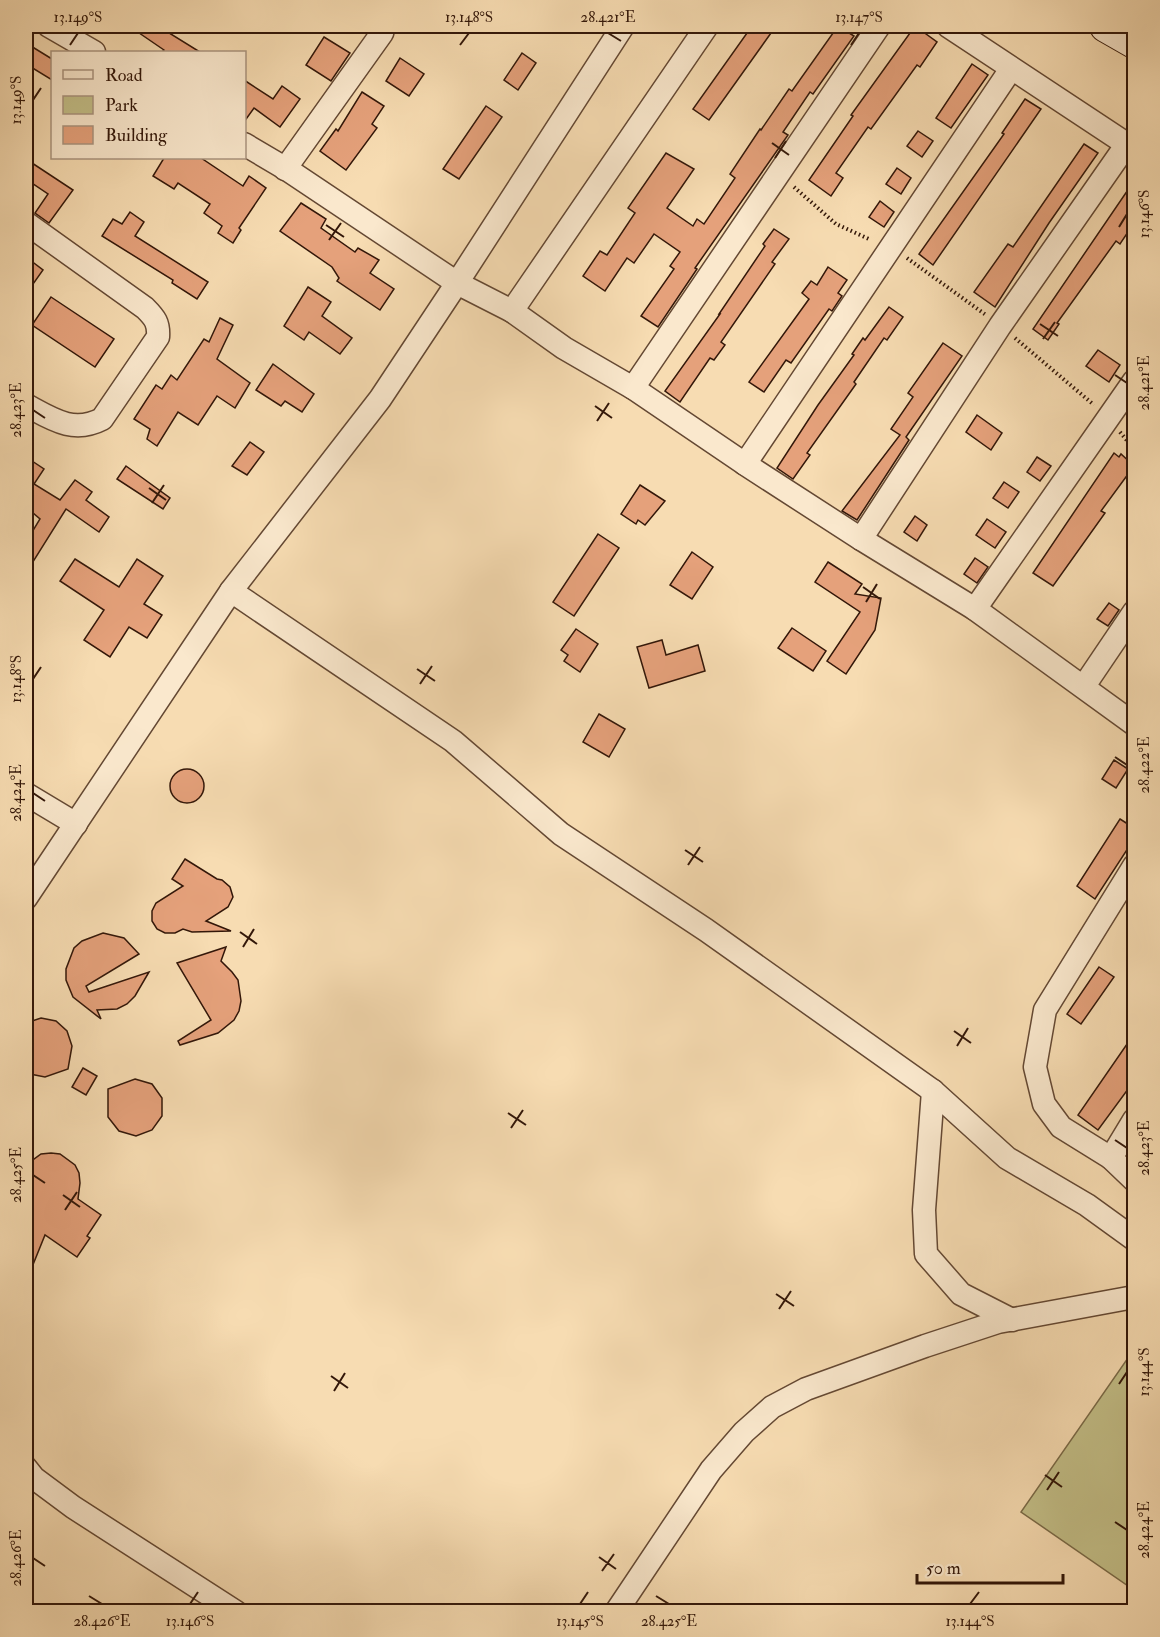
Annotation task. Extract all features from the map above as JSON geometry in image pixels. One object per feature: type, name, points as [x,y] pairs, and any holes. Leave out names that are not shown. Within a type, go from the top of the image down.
[{"type":"main road","points":[[1106,26],[1134,42]]},
{"type":"street","points":[[49,26],[92,51]]},
{"type":"street","points":[[285,169],[382,33],[378,26]]},
{"type":"street","points":[[26,898],[231,591],[380,399],[623,26]]},
{"type":"street","points":[[512,311],[708,26]]},
{"type":"street","points":[[633,388],[879,26]]},
{"type":"street","points":[[861,539],[1000,326],[1131,146],[948,26]]},
{"type":"street","points":[[745,464],[1011,69]]},
{"type":"street","points":[[246,145],[457,283],[512,311],[564,348],[633,388],[861,539],[975,609],[1134,724]]},
{"type":"street","points":[[26,224],[145,308],[155,318],[159,327],[158,337],[102,419],[93,424],[69,426],[26,405]]},
{"type":"street","points":[[975,609],[1134,381]]},
{"type":"street","points":[[231,591],[453,741],[561,834],[706,930],[933,1091],[1007,1158],[1087,1205],[1134,1239]]},
{"type":"street","points":[[1084,686],[1134,612]]},
{"type":"street","points":[[26,794],[76,824]]},
{"type":"street","points":[[1134,866],[1045,1011],[1035,1067],[1044,1104],[1061,1127],[1111,1158],[1134,1179]]},
{"type":"street","points":[[933,1091],[924,1210],[926,1254],[961,1294],[1012,1320]]},
{"type":"street","points":[[1111,1158],[1134,1120]]},
{"type":"street","points":[[616,1611],[711,1470],[744,1432],[772,1407],[806,1389],[925,1346],[998,1323],[1134,1298]]},
{"type":"street","points":[[26,1468],[34,1478],[73,1508],[236,1611]]},
{"type":"path","points":[[777,173],[836,224],[892,247],[1000,326],[1109,418],[1134,449]]},
{"type":"green space","points":[[1130,1355],[1134,1358],[1134,1590],[1021,1512]]},
{"type":"building","points":[[129,26],[158,26],[198,51],[164,50]]},
{"type":"building","points":[[752,26],[776,26],[709,120],[693,109]]},
{"type":"building","points":[[838,26],[854,36],[813,94],[810,92],[783,132],[788,135],[695,268],[697,269],[658,327],[641,316],[674,269],[670,266],[680,252],[654,234],[634,263],[627,258],[605,291],[583,276],[600,251],[607,255],[635,213],[628,208],[666,153],[694,169],[667,208],[693,226],[697,219],[704,224],[735,178],[730,174],[760,129],[789,89],[792,91]]},
{"type":"building","points":[[915,26],[937,42],[920,67],[917,65],[871,129],[868,127],[836,173],[843,178],[831,196],[809,180],[853,116],[851,115]]},
{"type":"building","points":[[324,37],[350,53],[331,81],[306,65]]},
{"type":"building","points":[[26,43],[51,58],[51,79],[26,64]]},
{"type":"building","points":[[522,53],[536,63],[518,90],[504,80]]},
{"type":"building","points":[[400,58],[424,74],[409,96],[386,81]]},
{"type":"building","points":[[972,64],[988,75],[951,128],[936,118]]},
{"type":"building","points":[[246,81],[273,99],[282,86],[300,99],[280,127],[254,108],[246,119]]},
{"type":"building","points":[[362,92],[384,106],[372,124],[377,128],[346,170],[320,151],[336,129],[338,131]]},
{"type":"building","points":[[1025,99],[1041,109],[933,265],[919,254],[1004,134],[1002,133]]},
{"type":"building","points":[[486,106],[502,117],[459,179],[443,169]]},
{"type":"building","points":[[918,131],[933,141],[922,157],[907,146]]},
{"type":"building","points":[[1084,144],[1098,153],[1049,223],[995,307],[974,292],[1008,244],[1013,247]]},
{"type":"building","points":[[163,159],[202,159],[243,186],[249,176],[266,188],[239,228],[241,230],[233,243],[218,233],[222,226],[204,213],[210,204],[178,183],[174,189],[153,176]]},
{"type":"building","points":[[32,163],[73,190],[49,223],[35,213],[48,194],[26,179],[26,173]]},
{"type":"building","points":[[897,168],[911,178],[901,194],[886,184]]},
{"type":"building","points":[[1134,181],[1134,223],[1120,244],[1116,241],[1057,323],[1059,324],[1048,340],[1033,329]]},
{"type":"building","points":[[880,201],[894,212],[884,227],[869,217]]},
{"type":"building","points":[[301,203],[326,219],[321,228],[355,252],[358,248],[379,260],[370,273],[394,289],[380,310],[337,281],[339,278],[332,267],[280,231]]},
{"type":"building","points":[[130,212],[144,222],[135,236],[208,282],[197,299],[172,283],[173,280],[102,236],[113,219],[122,224]]},
{"type":"building","points":[[774,229],[789,239],[772,262],[775,264],[721,342],[725,345],[714,360],[710,358],[680,402],[665,391],[720,314]]},
{"type":"building","points":[[26,257],[43,270],[26,294]]},
{"type":"building","points":[[828,267],[847,280],[838,293],[842,296],[832,311],[829,309],[791,363],[786,360],[764,392],[749,382],[809,299],[802,293],[811,281],[817,285]]},
{"type":"building","points":[[308,287],[331,302],[322,316],[352,338],[340,354],[309,332],[304,340],[284,326]]},
{"type":"building","points":[[51,297],[114,339],[95,367],[32,325]]},
{"type":"building","points":[[889,307],[903,317],[887,340],[884,338],[854,382],[856,384],[807,453],[810,455],[793,479],[777,468],[854,355],[852,354],[863,338],[865,340]]},
{"type":"building","points":[[220,318],[233,325],[217,359],[250,383],[235,408],[217,396],[198,425],[178,412],[157,446],[147,439],[150,429],[134,419],[156,385],[162,389],[171,375],[177,380],[204,339],[209,342]]},
{"type":"building","points":[[943,343],[962,356],[906,437],[909,440],[857,520],[842,511],[900,435],[891,429],[913,397],[908,393]]},
{"type":"building","points":[[1098,350],[1120,365],[1109,382],[1086,366]]},
{"type":"building","points":[[273,364],[314,394],[302,412],[285,401],[281,406],[256,390]]},
{"type":"building","points":[[977,415],[1002,433],[991,450],[966,432]]},
{"type":"building","points":[[250,442],[264,452],[247,475],[232,466]]},
{"type":"building","points":[[1114,453],[1119,457],[1121,454],[1134,466],[1101,511],[1105,513],[1053,586],[1033,573]]},
{"type":"building","points":[[26,457],[44,469],[34,484],[60,500],[75,480],[92,492],[86,500],[109,517],[99,532],[66,509],[26,573],[26,542],[40,519],[26,507]]},
{"type":"building","points":[[1037,457],[1051,466],[1040,481],[1027,472]]},
{"type":"building","points":[[126,466],[170,498],[163,509],[117,479]]},
{"type":"building","points":[[1004,482],[1019,492],[1008,508],[993,498]]},
{"type":"building","points":[[640,485],[665,501],[645,525],[638,520],[636,524],[621,514]]},
{"type":"building","points":[[915,516],[927,525],[917,541],[904,532]]},
{"type":"building","points":[[987,519],[1006,532],[995,548],[976,535]]},
{"type":"building","points":[[598,534],[619,548],[574,616],[553,602]]},
{"type":"building","points":[[692,552],[713,567],[692,599],[670,585]]},
{"type":"building","points":[[975,558],[988,567],[977,583],[964,574]]},
{"type":"building","points":[[75,559],[119,587],[137,559],[163,576],[144,604],[162,615],[147,638],[129,627],[110,657],[84,640],[104,610],[60,581]]},
{"type":"building","points":[[828,562],[862,584],[855,594],[881,598],[875,630],[846,674],[827,661],[860,612],[815,582]]},
{"type":"building","points":[[1109,603],[1119,610],[1108,626],[1097,619]]},
{"type":"building","points":[[792,628],[826,651],[813,671],[778,648]]},
{"type":"building","points":[[576,629],[598,644],[580,672],[564,661],[568,655],[561,650]]},
{"type":"building","points":[[662,640],[666,655],[698,645],[705,671],[649,688],[637,647]]},
{"type":"building","points":[[599,714],[625,729],[609,757],[583,742]]},
{"type":"building","points":[[1114,760],[1128,769],[1116,788],[1102,779]]},
{"type":"building","points":[[187,769],[199,774],[204,786],[199,798],[187,803],[175,798],[170,786],[175,774]]},
{"type":"building","points":[[1120,819],[1134,828],[1134,839],[1095,899],[1077,886]]},
{"type":"building","points":[[185,859],[230,887],[233,897],[228,907],[206,921],[231,931],[192,932],[183,929],[175,933],[165,933],[157,929],[152,921],[152,911],[156,903],[183,886],[172,879]]},
{"type":"building","points":[[103,933],[124,938],[139,954],[86,986],[89,992],[149,972],[135,996],[127,1004],[117,1009],[97,1010],[101,1019],[73,997],[66,980],[66,969],[74,948],[82,941]]},
{"type":"building","points":[[226,947],[221,961],[238,980],[241,1001],[239,1011],[234,1020],[218,1033],[180,1045],[178,1041],[211,1020],[177,963]]},
{"type":"building","points":[[1099,967],[1114,977],[1081,1024],[1067,1014]]},
{"type":"building","points":[[41,1018],[56,1021],[67,1031],[72,1046],[68,1069],[45,1077],[30,1074],[26,1070],[26,1023]]},
{"type":"building","points":[[1134,1034],[1134,1081],[1098,1130],[1078,1115]]},
{"type":"building","points":[[83,1068],[97,1076],[86,1095],[72,1087]]},
{"type":"building","points":[[135,1079],[152,1084],[162,1098],[162,1116],[152,1130],[136,1136],[119,1131],[108,1117],[108,1089]]},
{"type":"building","points":[[41,1154],[60,1154],[75,1165],[80,1183],[78,1199],[101,1215],[87,1236],[90,1238],[77,1257],[45,1235],[26,1282],[26,1165]]}]
